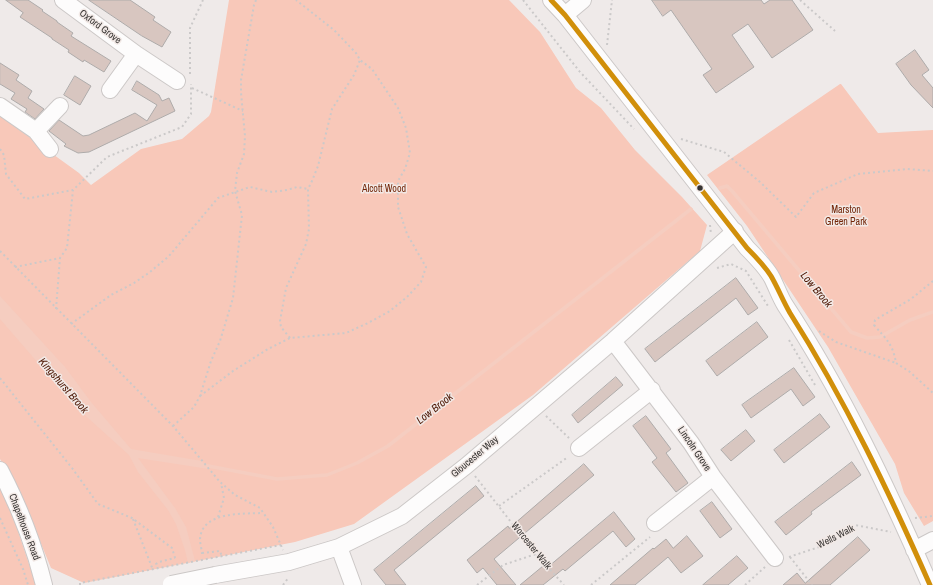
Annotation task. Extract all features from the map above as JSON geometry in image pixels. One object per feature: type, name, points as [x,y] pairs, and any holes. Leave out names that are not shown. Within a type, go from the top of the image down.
[{"type":"street","name":"Oxford Grove","points":[[64,0],[136,54],[186,80]]},
{"type":"street","points":[[551,0],[565,15],[666,146],[735,231],[747,248],[755,268],[773,301],[802,331],[860,434],[897,529],[914,550],[930,585]]},
{"type":"street","points":[[565,15],[583,0]]},
{"type":"street","points":[[110,90],[136,54]]},
{"type":"street","points":[[0,106],[36,131],[50,149]]},
{"type":"street","points":[[36,131],[60,106]]},
{"type":"street","name":"Gloucester Way","points":[[167,584],[215,576],[289,570],[402,516],[466,466],[613,341],[735,231]]},
{"type":"street","name":"Lincoln Grove","points":[[613,341],[652,390],[691,443],[713,477],[782,557]]},
{"type":"street","points":[[579,448],[652,390]]},
{"type":"street","name":"Chapelhouse Road","points":[[0,470],[13,495],[26,526],[44,585]]},
{"type":"street","points":[[655,523],[713,477]]},
{"type":"street","points":[[914,550],[933,540]]},
{"type":"street","points":[[338,547],[354,585]]},
{"type":"path","points":[[203,0],[190,28],[186,80],[192,88],[243,111]]},
{"type":"path","points":[[173,426],[194,407],[200,396],[211,361],[220,341],[233,298],[242,215],[235,191],[237,174],[244,154],[245,136],[241,80],[256,0]]},
{"type":"path","points":[[200,396],[233,371],[268,349],[290,338],[346,333],[390,311],[422,282],[426,267],[407,234],[398,207],[398,181],[405,169],[410,153],[406,128],[398,108],[372,69],[360,60],[356,53],[334,30],[296,0]]},
{"type":"path","points":[[523,0],[580,72],[635,129]]},
{"type":"path","points":[[607,46],[612,0]]},
{"type":"path","points":[[800,0],[835,31]]},
{"type":"path","points":[[290,338],[281,328],[280,321],[286,288],[306,244],[309,229],[308,189],[318,166],[332,109],[354,75],[360,60]]},
{"type":"path","points":[[0,149],[4,154],[6,174],[25,199],[73,190],[107,157],[182,126],[191,114],[192,88],[186,80]]},
{"type":"path","points":[[679,139],[724,152],[760,182],[796,217],[814,193],[858,174],[907,169],[933,171]]},
{"type":"path","points":[[71,324],[111,295],[134,283],[169,256],[218,198],[250,187],[272,192],[297,187],[308,189]]},
{"type":"path","points":[[56,309],[60,258],[67,248],[73,190]]},
{"type":"path","points":[[710,222],[712,236]]},
{"type":"path","points":[[0,251],[173,426],[220,482],[234,495],[260,508],[273,527],[289,570],[283,585]]},
{"type":"path","points":[[15,267],[60,258]]},
{"type":"path","points":[[717,268],[731,264],[746,271],[773,301]]},
{"type":"path","points":[[896,364],[894,352],[888,341],[874,325],[874,320],[911,299],[933,280]]},
{"type":"path","points":[[816,329],[836,342],[896,364],[910,372],[933,393]]},
{"type":"path","points":[[788,338],[819,390]]},
{"type":"path","points":[[0,378],[67,462],[98,504],[132,518],[172,548],[176,561]]},
{"type":"path","points":[[499,506],[579,448],[536,406]]},
{"type":"path","name":"Worcester Walk","points":[[466,466],[536,554],[564,585]]},
{"type":"path","points":[[218,517],[224,498],[220,482]]},
{"type":"path","points":[[222,557],[220,551],[202,554],[200,538],[206,525],[218,517],[262,513]]},
{"type":"path","points":[[887,526],[897,529],[913,518],[933,516]]},
{"type":"path","points":[[0,518],[23,569],[28,585]]},
{"type":"path","points":[[132,518],[153,570]]},
{"type":"path","points":[[591,585],[656,532],[655,523]]},
{"type":"path","name":"Wells Walk","points":[[745,585],[782,557],[819,547],[855,526],[897,529]]},
{"type":"path","points":[[80,585],[80,583],[281,546]]},
{"type":"path","points":[[477,585],[503,565],[536,554]]},
{"type":"path","points":[[782,557],[812,585]]},
{"type":"path","points":[[158,569],[156,564],[159,562],[175,558]]},
{"type":"green space","name":"Alcott Wood","points":[[229,0],[509,0],[540,32],[576,88],[601,108],[635,150],[682,197],[707,225],[700,251],[533,395],[354,524],[295,542],[84,583],[51,568],[21,495],[0,459],[0,116],[79,173],[91,185],[141,149],[182,139],[209,116],[211,112]]},
{"type":"green space","name":"Marston Green Park","points":[[840,84],[878,133],[933,130],[933,521],[924,526],[904,493],[895,464],[828,347],[747,226],[707,175]]},
{"type":"green space","points":[[0,487],[10,507],[36,585],[0,585]]},
{"type":"water","name":"Kingshurst Brook","points":[[0,296],[65,367],[91,402],[131,449],[202,461],[209,469],[138,458],[175,508],[186,527],[195,561],[188,563],[176,524],[168,510],[138,472],[129,455],[78,409],[0,319]]},
{"type":"building","points":[[6,0],[28,0],[43,10],[42,11],[73,33],[71,36],[111,61],[104,72],[84,60],[83,62],[68,52],[69,50],[20,17],[23,13]]},
{"type":"building","points":[[89,0],[130,0],[155,17],[153,20],[171,32],[162,47],[142,36]]},
{"type":"building","points":[[652,0],[761,0],[764,4],[770,0],[792,0],[813,30],[772,58],[748,24],[732,35],[754,67],[716,93],[703,75],[712,69],[671,10],[663,16]]},
{"type":"building","points":[[915,50],[929,70],[922,75],[933,88],[933,108],[911,85],[896,64]]},
{"type":"building","points":[[0,63],[19,75],[16,80],[32,91],[28,98],[44,109],[35,119],[25,112],[27,109],[11,99],[15,93],[0,84]]},
{"type":"building","points":[[75,76],[91,86],[80,105],[64,95]]},
{"type":"building","points":[[137,81],[159,95],[162,101],[169,98],[175,111],[89,152],[78,153],[64,146],[66,144],[49,131],[59,120],[83,136],[89,135],[135,113],[147,121],[157,105],[132,90]]},
{"type":"building","points":[[736,278],[758,308],[748,315],[736,298],[655,362],[645,349]]},
{"type":"building","points":[[757,322],[768,337],[717,376],[706,361]]},
{"type":"building","points":[[794,368],[815,397],[803,406],[791,389],[751,418],[742,405]]},
{"type":"building","points":[[616,377],[623,385],[578,423],[572,415]]},
{"type":"building","points":[[820,414],[830,427],[784,463],[774,450]]},
{"type":"building","points":[[646,416],[671,449],[666,453],[688,483],[676,492],[652,462],[657,458],[633,426]]},
{"type":"building","points":[[746,430],[755,441],[731,461],[721,450]]},
{"type":"building","points":[[852,462],[861,475],[811,512],[812,514],[786,535],[775,522]]},
{"type":"building","points":[[584,464],[594,475],[494,559],[516,585],[497,585],[483,568],[477,573],[467,560],[508,526],[509,528]]},
{"type":"building","points":[[476,486],[484,496],[394,570],[406,585],[386,585],[374,570]]},
{"type":"building","points":[[712,502],[732,529],[720,538],[700,511]]},
{"type":"building","points":[[614,512],[635,539],[626,547],[613,531],[565,571],[563,569],[543,585],[520,585],[543,566],[545,569]]},
{"type":"building","points":[[687,536],[703,556],[681,573],[668,557],[635,585],[610,585],[653,548],[654,549],[666,539],[673,548]]},
{"type":"building","points":[[858,537],[870,550],[830,585],[783,585],[797,573],[805,583]]},
{"type":"building","points":[[737,556],[748,568],[728,585],[703,585]]},
{"type":"waterway","name":"Low Brook","points":[[720,188],[727,186],[732,191],[851,332],[867,338],[880,337],[910,320],[933,312]]},
{"type":"waterway","name":"Low Brook","points":[[203,465],[277,479],[327,475],[357,463],[388,446],[691,209]]},
{"type":"transit line","points":[[551,0],[565,15],[747,248],[771,276],[787,308],[848,413],[899,516],[930,585]]}]
